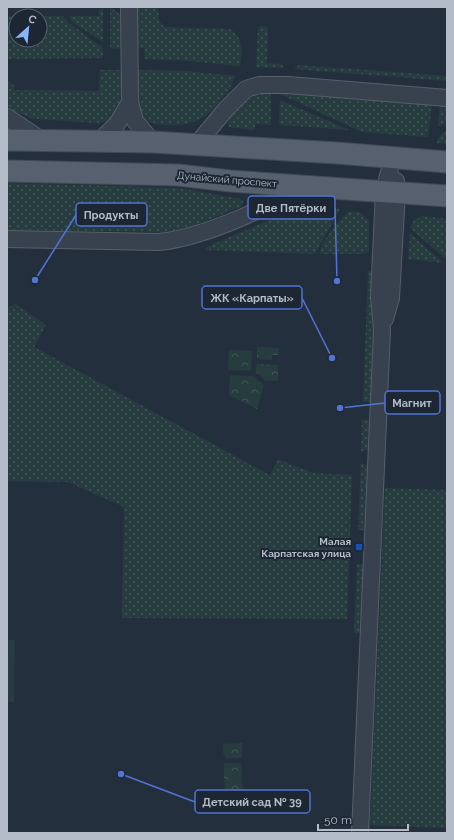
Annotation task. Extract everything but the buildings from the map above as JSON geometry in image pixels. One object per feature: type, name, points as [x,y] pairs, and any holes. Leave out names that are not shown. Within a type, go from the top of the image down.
[{"type":"main road","points":[[7,140],[100,140],[197,144],[447,162]]},
{"type":"main road","name":"Дунайский проспект","points":[[7,171],[178,175],[230,181],[447,196]]},
{"type":"street","points":[[129,7],[130,102],[135,121],[153,142]]},
{"type":"street","points":[[197,144],[226,109],[246,89],[259,85],[288,85],[447,98]]},
{"type":"street","points":[[100,140],[117,124],[130,102]]},
{"type":"street","points":[[7,117],[40,139]]},
{"type":"street","points":[[360,833],[382,330],[391,298],[391,192],[393,157]]},
{"type":"street","points":[[7,239],[158,242],[179,240],[271,204],[311,186]]},
{"type":"green space","points":[[103,7],[103,42],[72,22],[69,16],[99,16],[99,10]]},
{"type":"green space","points":[[110,7],[121,15],[121,49],[110,48]]},
{"type":"green space","points":[[138,7],[158,7],[159,21],[165,27],[230,29],[235,33],[240,41],[240,66],[189,61],[145,59],[144,48],[138,48]]},
{"type":"green space","points":[[7,16],[8,48],[48,48],[48,16],[63,16],[69,23],[103,48],[103,58],[7,59]]},
{"type":"green space","points":[[261,26],[267,27],[268,30],[267,63],[281,64],[284,68],[256,67],[258,28]]},
{"type":"green space","points":[[299,65],[447,76],[447,81],[294,69]]},
{"type":"green space","points":[[100,70],[121,70],[120,102],[113,116],[107,121],[98,123],[33,119],[7,108],[7,81],[14,85],[14,90],[99,91]]},
{"type":"green space","points":[[138,70],[186,71],[235,76],[227,95],[225,94],[213,110],[199,120],[183,125],[163,125],[148,122],[142,118],[138,111]]},
{"type":"green space","points":[[271,91],[271,125],[255,124],[255,130],[229,127],[228,123],[231,117],[245,101],[264,92]]},
{"type":"green space","points":[[280,91],[432,103],[428,137],[362,132],[280,94]]},
{"type":"green space","points":[[280,100],[349,130],[279,125]]},
{"type":"green space","points":[[440,104],[447,105],[447,123],[438,126]]},
{"type":"green space","points":[[447,129],[447,144],[437,143],[438,138]]},
{"type":"green space","points":[[7,183],[180,188],[241,199],[243,201],[242,206],[197,225],[171,232],[7,230]]},
{"type":"green space","points":[[308,208],[340,209],[315,254],[205,250],[206,247],[288,212]]},
{"type":"green space","points":[[349,211],[360,212],[369,221],[369,252],[361,254],[320,254],[323,243],[327,237]]},
{"type":"green space","points":[[423,216],[447,219],[447,260],[410,228],[414,220]]},
{"type":"green space","points":[[410,234],[412,235],[443,263],[408,259]]},
{"type":"green space","points":[[368,271],[376,271],[370,402],[363,402]]},
{"type":"green space","points":[[15,304],[46,325],[34,347],[270,475],[278,459],[313,473],[352,475],[347,619],[122,618],[124,507],[68,482],[7,481],[7,308]]},
{"type":"green space","points":[[257,347],[279,348],[279,355],[272,355],[272,360],[257,359]]},
{"type":"green space","points":[[229,350],[252,351],[251,371],[228,370]]},
{"type":"green space","points":[[256,364],[278,365],[278,381],[266,381],[256,372]]},
{"type":"green space","points":[[230,375],[253,376],[264,385],[257,409],[229,395]]},
{"type":"green space","points":[[362,419],[369,420],[368,450],[361,452]]},
{"type":"green space","points":[[361,463],[367,465],[364,530],[358,530]]},
{"type":"green space","points":[[385,488],[447,490],[447,828],[370,825]]},
{"type":"green space","points":[[357,564],[363,564],[360,633],[354,633]]},
{"type":"green space","points":[[7,640],[15,640],[14,702],[7,702]]},
{"type":"green space","points":[[242,743],[242,758],[226,758],[223,753],[223,744]]},
{"type":"green space","points":[[224,763],[241,763],[242,785],[247,796],[230,803],[224,782]]},
{"type":"place","name":"Продукты","points":[[35,280]]},
{"type":"place","name":"Две Пятёрки","points":[[337,281]]},
{"type":"place","name":"ЖК «Карпаты»","points":[[332,358]]},
{"type":"place","name":"Магнит","points":[[340,408]]},
{"type":"place","name":"Малая Карпатская улица","points":[[359,547]]},
{"type":"place","name":"Детский сад № 39","points":[[121,774]]}]
